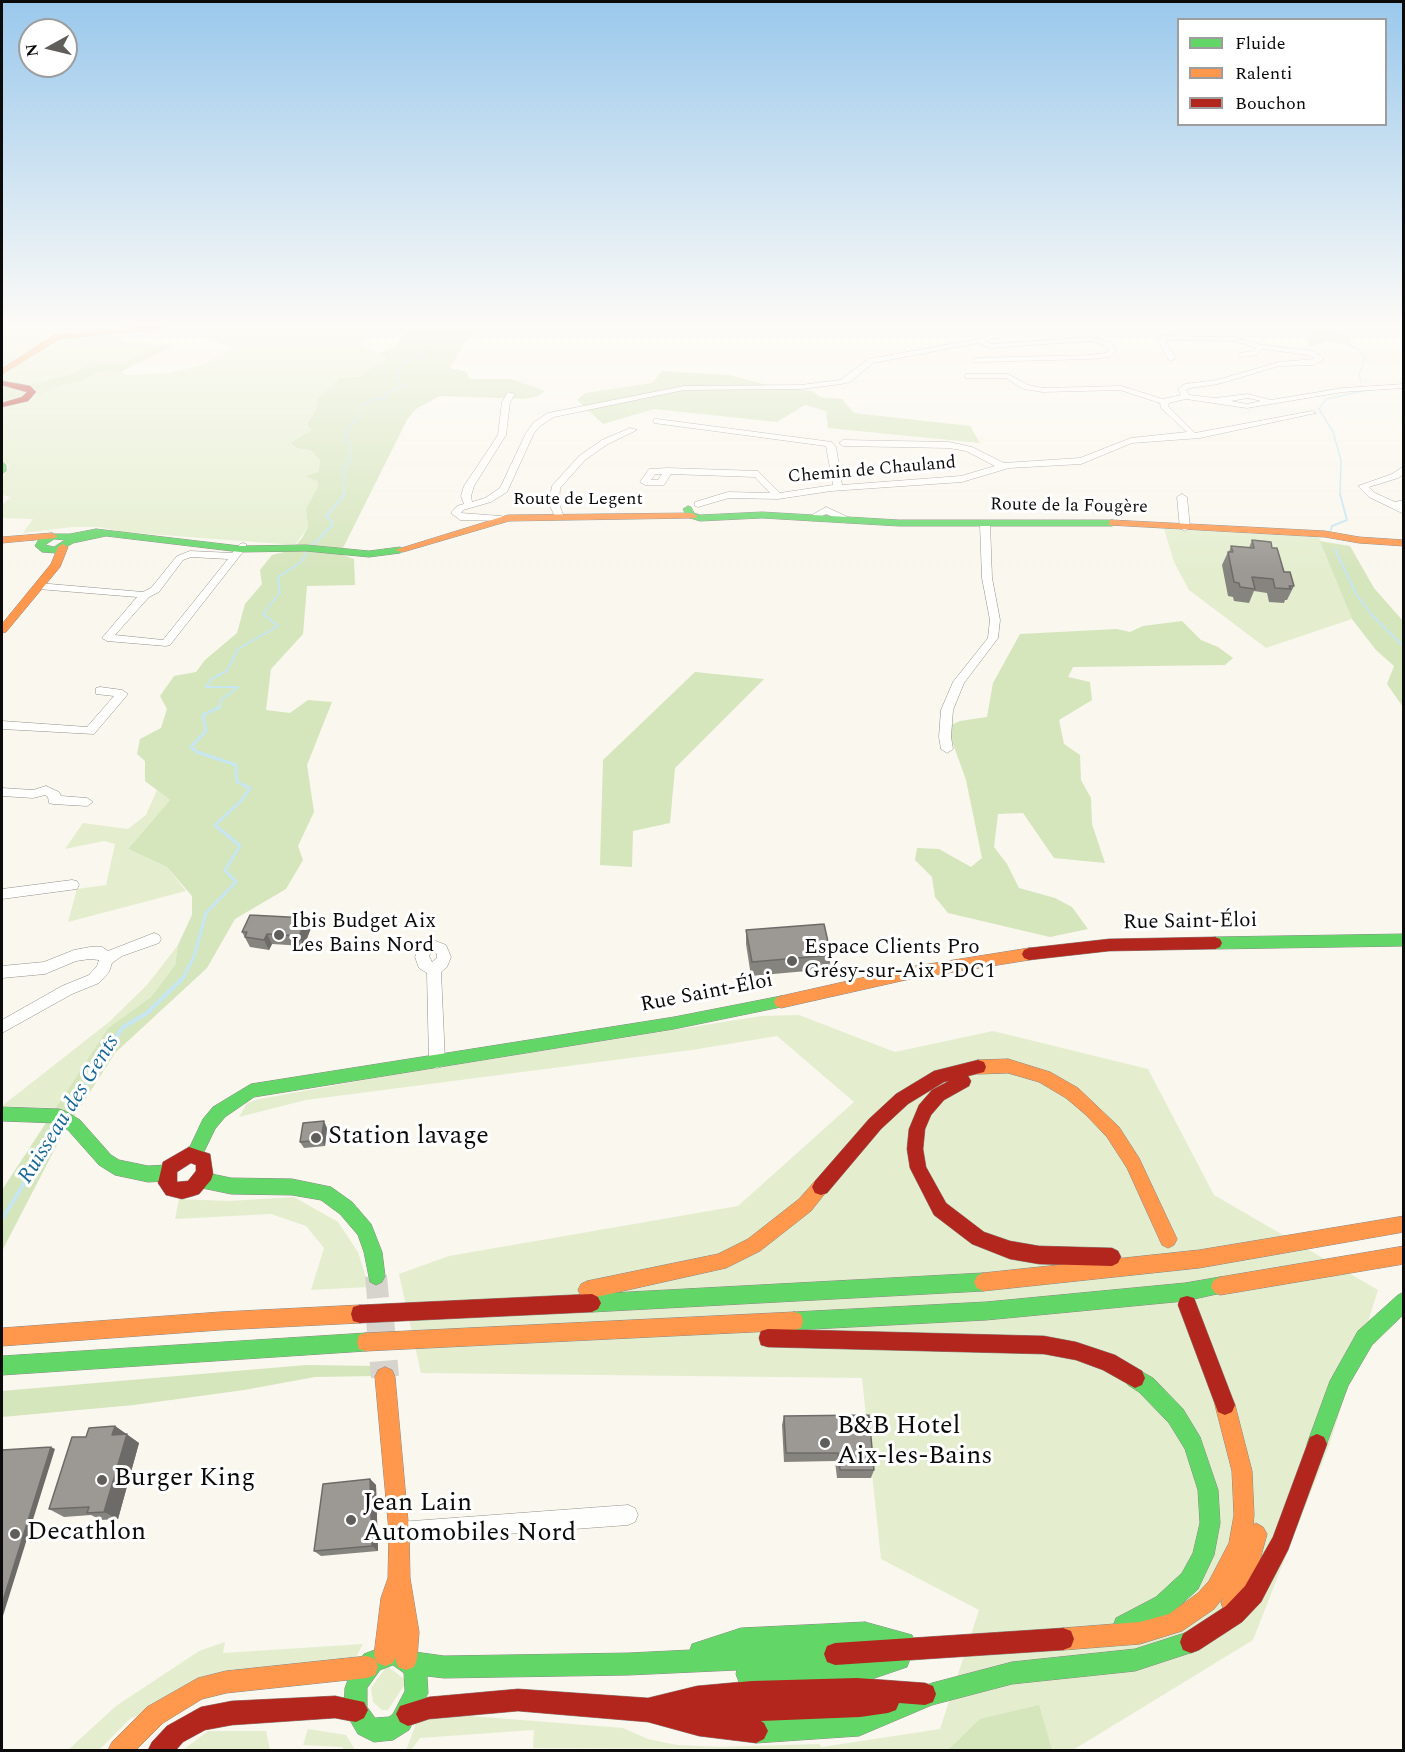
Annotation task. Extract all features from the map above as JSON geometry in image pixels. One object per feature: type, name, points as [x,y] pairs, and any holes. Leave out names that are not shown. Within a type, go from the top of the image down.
[{"type":"main road","points":[[2,465],[4,467],[2,471]]},
{"type":"main road","name":"Route de Legent","points":[[2,540],[20,539],[58,545],[103,534],[206,544],[239,550],[306,548],[369,554],[390,552],[501,519],[671,517],[704,509]]},
{"type":"main road","name":"Route de la Fougère","points":[[704,509],[734,515],[810,519],[985,524],[1071,521],[1325,534],[1359,540],[1404,543]]},
{"type":"main road","points":[[2,630],[38,586],[58,545]]},
{"type":"main road","name":"Rue Saint-Éloi","points":[[194,1155],[209,1124],[219,1112],[251,1091],[709,1017],[910,973],[1052,950],[1109,945],[1404,940]]},
{"type":"main road","points":[[497,1306],[677,1275],[737,1255],[770,1234],[805,1205],[875,1124],[902,1099],[940,1076],[986,1065],[1008,1066],[1044,1077],[1072,1093],[1092,1110],[1113,1132],[1133,1163],[1164,1240],[1125,1166],[1107,1139],[1075,1105],[1048,1088],[1011,1076],[981,1076],[947,1088],[925,1110],[917,1129],[915,1149],[924,1184],[949,1219],[978,1238],[1010,1250],[1039,1255],[1199,1259]]},
{"type":"main road","points":[[2,1114],[64,1119],[115,1167],[148,1174],[167,1173]]},
{"type":"main road","points":[[194,1155],[200,1156],[206,1164],[202,1180],[193,1188],[176,1191],[166,1183],[167,1173],[178,1160],[194,1155]]},
{"type":"main road","points":[[202,1180],[231,1186],[292,1187],[325,1193],[346,1208],[364,1230],[373,1252],[376,1276]]},
{"type":"main road","points":[[2,1337],[220,1321],[897,1288],[1100,1272],[1199,1259],[1404,1224]]},
{"type":"main road","points":[[2,1366],[170,1352],[908,1317],[1053,1306],[1249,1283],[1404,1255]]},
{"type":"main road","points":[[408,1714],[429,1708],[518,1700],[697,1713],[860,1706],[932,1694],[1012,1673],[1135,1660],[1162,1654],[1201,1638],[1246,1604],[1266,1573],[1281,1543],[1328,1409],[1354,1355],[1378,1323],[1404,1301]]},
{"type":"main road","points":[[120,1750],[155,1715],[198,1689],[226,1682],[367,1667],[385,1655],[393,1654],[409,1661],[453,1667],[666,1662],[927,1650],[1140,1633],[1174,1623],[1206,1601],[1216,1589],[1239,1545],[1244,1496],[1238,1446],[1221,1386],[1191,1304],[1243,1421],[1255,1469],[1257,1491],[1257,1529],[1253,1550],[1244,1578],[1218,1626]]},
{"type":"main road","points":[[597,1332],[842,1340],[1025,1342],[1090,1356],[1135,1377],[1166,1404],[1193,1444],[1208,1490],[1209,1533],[1198,1568],[1179,1593],[1144,1617],[1123,1627],[1091,1636]]},
{"type":"main road","points":[[367,1667],[356,1688],[356,1710],[374,1735],[393,1728],[408,1714],[417,1693],[415,1671],[409,1661],[408,1632],[399,1578],[399,1532],[385,1377]]},
{"type":"main road","points":[[385,1655],[393,1598],[399,1578]]},
{"type":"main road","points":[[666,1662],[741,1639],[752,1638],[865,1633],[927,1650]]},
{"type":"main road","points":[[648,1710],[699,1724],[759,1731],[859,1724],[932,1694]]},
{"type":"main road","points":[[160,1750],[175,1734],[201,1719],[232,1713],[335,1707],[356,1710]]},
{"type":"main road","points":[[393,1728],[395,1744]]},
{"type":"street","points":[[469,505],[466,496],[469,486],[502,435],[505,408]]},
{"type":"street","points":[[501,519],[458,516],[458,509],[495,497],[504,490],[533,428],[544,418],[557,412],[579,408]]},
{"type":"street","points":[[1168,408],[1191,432],[1189,436]]},
{"type":"street","name":"Chemin de Chauland","points":[[704,509],[728,495],[777,496],[838,488],[962,479],[1002,466],[1073,463],[1130,441],[1189,436],[1312,413]]},
{"type":"street","points":[[657,421],[829,444],[832,447],[838,488]]},
{"type":"street","points":[[559,517],[554,504],[555,488],[582,458],[605,442],[633,429]]},
{"type":"street","points":[[843,443],[949,446],[969,449],[1002,466]]},
{"type":"street","points":[[1404,468],[1395,476],[1363,486],[1372,495],[1393,504],[1404,503]]},
{"type":"street","points":[[668,471],[758,474],[777,496]]},
{"type":"street","points":[[1182,497],[1185,528]]},
{"type":"street","points":[[1393,504],[1394,508],[1404,511]]},
{"type":"street","points":[[948,749],[945,736],[947,710],[959,682],[993,638],[995,620],[987,578],[985,524]]},
{"type":"street","points":[[239,550],[166,643],[107,638],[145,595],[155,590],[180,558],[190,554],[239,550]]},
{"type":"street","points":[[38,586],[145,595]]},
{"type":"street","points":[[2,725],[90,731],[122,694],[100,691]]},
{"type":"street","points":[[2,792],[33,794],[46,790],[55,795],[53,800],[87,802]]},
{"type":"street","points":[[2,894],[72,885]]},
{"type":"street","points":[[2,1027],[67,990],[94,979],[104,968],[106,960],[117,952],[154,939]]},
{"type":"street","points":[[2,972],[45,969],[74,956],[90,953],[102,953],[106,960]]},
{"type":"street","points":[[434,967],[437,1061]]},
{"type":"street","points":[[399,1532],[628,1515]]},
{"type":"green space","points":[[2,408],[316,408],[308,424],[313,430],[290,443],[297,448],[312,451],[320,461],[318,472],[306,476],[317,481],[318,486],[306,509],[308,527],[295,545],[123,532],[98,527],[72,527],[23,533],[33,519],[2,518],[2,505],[11,497],[2,495],[2,480],[9,465],[2,462]]},
{"type":"green space","points":[[316,408],[418,408],[408,418],[340,554],[354,559],[355,585],[307,586],[303,634],[271,669],[266,710],[290,713],[308,700],[332,702],[307,765],[314,812],[298,846],[303,860],[286,889],[235,919],[207,968],[115,1053],[61,1137],[2,1251],[2,1190],[108,1028],[151,997],[175,965],[178,945],[192,915],[192,896],[167,867],[128,849],[170,800],[145,781],[145,761],[137,754],[140,739],[161,728],[167,709],[160,696],[174,676],[196,672],[205,660],[237,633],[245,604],[262,584],[260,570],[272,555],[292,550],[308,527],[306,509],[318,486],[317,481],[305,476],[318,472],[320,461],[312,451],[297,448],[290,443],[312,430],[307,424]]},
{"type":"green space","points":[[585,408],[800,408],[777,422],[654,409],[603,424]]},
{"type":"green space","points":[[815,408],[850,408],[854,413],[970,426],[980,443],[828,428],[826,411]]},
{"type":"green space","points":[[1164,529],[1319,537],[1352,619],[1266,648],[1189,590],[1174,562]]},
{"type":"green space","points":[[1320,541],[1350,546],[1374,588],[1403,621],[1403,707],[1387,684],[1394,666],[1376,650],[1352,619]]},
{"type":"green space","points":[[1182,621],[1201,640],[1218,647],[1233,658],[1225,665],[1073,667],[1068,677],[1090,682],[1092,700],[1059,720],[1064,744],[1080,755],[1081,780],[1091,798],[1092,824],[1105,863],[1054,858],[1023,813],[998,814],[994,847],[1007,864],[1019,888],[1055,898],[1072,907],[1088,929],[1050,937],[948,913],[935,897],[932,877],[915,860],[917,848],[939,849],[971,867],[982,858],[966,780],[947,727],[960,721],[987,717],[993,683],[1020,634],[1117,629],[1130,632],[1143,626]]},
{"type":"green space","points":[[695,672],[764,679],[675,768],[670,823],[633,831],[632,867],[600,865],[603,760]]},
{"type":"green space","points":[[157,790],[170,800],[128,849],[167,867],[186,891],[68,922],[77,889],[106,885],[115,844],[104,841],[65,849],[83,823],[128,829],[146,815]]},
{"type":"green space","points":[[178,945],[175,965],[151,997],[108,1028],[56,1108],[2,1106],[109,1022],[147,985]]},
{"type":"green space","points":[[799,1015],[895,1052],[993,1031],[1148,1069],[1214,1195],[1378,1290],[1329,1446],[1253,1640],[1073,1750],[533,1748],[534,1730],[420,1738],[411,1750],[406,1750],[418,1719],[446,1714],[623,1728],[648,1739],[677,1745],[720,1747],[819,1744],[822,1747],[940,1729],[979,1610],[881,1559],[862,1378],[421,1373],[399,1274],[449,1256],[738,1206],[854,1102],[777,1036],[692,1050],[306,1100],[239,1117],[247,1103],[259,1099],[403,1073],[761,1016]]},
{"type":"green space","points":[[294,1197],[338,1222],[358,1252],[369,1287],[311,1290],[324,1248],[306,1226],[271,1214],[175,1219],[179,1199],[229,1201]]},
{"type":"green space","points":[[306,1365],[377,1366],[377,1376],[315,1377],[244,1390],[134,1405],[2,1417],[2,1391]]},
{"type":"green space","points":[[225,1642],[223,1653],[363,1644],[354,1661],[131,1718],[99,1750],[68,1750],[116,1706],[199,1651]]},
{"type":"green space","points":[[387,1666],[407,1681],[388,1710],[382,1710],[373,1702],[371,1688]]},
{"type":"green space","points":[[1039,1705],[1052,1750],[948,1750],[980,1719]]},
{"type":"green space","points":[[308,1729],[346,1735],[355,1750],[303,1745]]},
{"type":"green space","points":[[208,1731],[266,1731],[270,1750],[183,1750]]},
{"type":"building","points":[[1252,540],[1271,542],[1272,548],[1277,548],[1284,572],[1290,572],[1294,586],[1289,586],[1291,589],[1275,588],[1273,579],[1252,577],[1255,589],[1240,587],[1239,583],[1234,582],[1228,552],[1233,552],[1231,546],[1254,548]]},
{"type":"building","points":[[250,915],[307,918],[299,936],[267,934],[264,940],[245,937],[247,932],[242,932]]},
{"type":"building","points":[[824,924],[831,955],[752,962],[746,930]]},
{"type":"building","points":[[324,1121],[321,1140],[300,1142],[303,1123]]},
{"type":"building","name":"B&B Hotel Aix-les-Bains","points":[[869,1415],[874,1470],[840,1470],[838,1453],[786,1453],[784,1416]]},
{"type":"building","name":"Burger King","points":[[115,1426],[112,1435],[127,1434],[104,1512],[87,1513],[89,1507],[49,1509],[72,1437],[86,1437],[89,1428]]},
{"type":"building","name":"Decathlon","points":[[51,1447],[2,1604],[2,1450]]},
{"type":"building","name":"Jean Lain Automobiles Nord","points":[[370,1479],[372,1546],[314,1551],[323,1484]]},
{"type":"waterway","name":"Ruisseau des Gents","points":[[344,495],[344,468],[350,461],[350,444],[345,440],[348,428],[358,418],[360,408]]},
{"type":"waterway","points":[[1320,408],[1333,432],[1341,460],[1340,494]]},
{"type":"waterway","name":"Ruisseau des Gents","points":[[313,545],[332,525],[332,521],[326,517],[345,494]]},
{"type":"waterway","points":[[1331,530],[1332,526],[1347,520],[1340,494]]},
{"type":"waterway","points":[[1335,549],[1356,594],[1370,613],[1404,647]]},
{"type":"waterway","name":"Ruisseau des Gents","points":[[219,707],[221,700],[238,687],[206,687],[211,679],[227,671],[238,649],[278,626],[263,614],[280,592],[278,577],[300,563],[307,553]]},
{"type":"waterway","name":"Ruisseau des Gents","points":[[183,978],[194,957],[206,913],[236,882],[225,870],[240,846],[215,825],[242,800],[250,788],[237,782],[236,765],[197,752],[191,747],[206,731],[203,715],[219,707]]},
{"type":"waterway","name":"Ruisseau des Gents","points":[[69,1113],[122,1028],[147,1013],[183,978]]},
{"type":"waterway","name":"Ruisseau des Gents","points":[[2,1219],[60,1126]]},
{"type":"tunnel","points":[[376,1276],[380,1320]]},
{"type":"tunnel","points":[[380,1319],[385,1377]]},
{"type":"traffic: fast","points":[[2,465],[2,471]]},
{"type":"traffic: fast","points":[[688,509],[690,515],[700,518],[762,515],[899,523],[1112,523]]},
{"type":"traffic: fast","points":[[103,534],[70,541],[56,550],[45,550],[40,546],[42,541],[52,536],[70,537],[96,532],[240,549],[306,548],[369,554],[400,550]]},
{"type":"traffic: fast","points":[[1215,943],[1404,940]]},
{"type":"traffic: fast","points":[[194,1155],[209,1124],[219,1112],[251,1091],[674,1023],[781,1002]]},
{"type":"traffic: fast","points":[[2,1114],[59,1116],[74,1125],[105,1160],[115,1167],[148,1174],[167,1173]]},
{"type":"traffic: fast","points":[[202,1180],[231,1186],[292,1187],[325,1193],[346,1208],[365,1230],[373,1252],[376,1276]]},
{"type":"traffic: fast","points":[[592,1303],[983,1282]]},
{"type":"traffic: fast","points":[[794,1321],[986,1311],[1185,1292],[1220,1286]]},
{"type":"traffic: fast","points":[[1317,1444],[1340,1381],[1365,1338],[1404,1301]]},
{"type":"traffic: fast","points":[[2,1366],[366,1342]]},
{"type":"traffic: fast","points":[[1124,1626],[1164,1605],[1190,1581],[1203,1555],[1210,1523],[1208,1490],[1193,1444],[1176,1416],[1146,1385],[1135,1378]]},
{"type":"traffic: fast","points":[[700,1652],[741,1639],[865,1633],[904,1643]]},
{"type":"traffic: fast","points":[[756,1731],[859,1724],[932,1694],[1012,1673],[1135,1660],[1191,1642]]},
{"type":"traffic: fast","points":[[393,1654],[402,1656],[411,1663],[415,1671],[417,1693],[401,1722],[393,1728],[374,1730],[366,1726],[356,1710],[356,1688],[360,1677],[372,1662],[393,1654]]},
{"type":"traffic: fast","points":[[411,1663],[444,1667],[629,1664],[835,1654]]},
{"type":"traffic: fast","points":[[747,1674],[866,1670],[899,1659]]},
{"type":"traffic: slow","points":[[400,550],[508,518],[692,516]]},
{"type":"traffic: slow","points":[[1112,523],[1325,534],[1359,540],[1404,543]]},
{"type":"traffic: slow","points":[[2,540],[52,536]]},
{"type":"traffic: slow","points":[[2,630],[56,565],[63,547]]},
{"type":"traffic: slow","points":[[781,1002],[910,973],[1029,954]]},
{"type":"traffic: slow","points":[[978,1067],[1008,1066],[1044,1077],[1072,1093],[1092,1110],[1113,1132],[1133,1163],[1168,1239]]},
{"type":"traffic: slow","points":[[587,1290],[720,1262],[754,1245],[805,1205],[821,1187]]},
{"type":"traffic: slow","points":[[983,1282],[1199,1259],[1404,1224]]},
{"type":"traffic: slow","points":[[1220,1286],[1404,1255]]},
{"type":"traffic: slow","points":[[2,1337],[220,1321],[360,1314]]},
{"type":"traffic: slow","points":[[366,1342],[794,1321]]},
{"type":"traffic: slow","points":[[385,1377],[399,1532],[399,1578],[408,1632],[406,1659]]},
{"type":"traffic: slow","points":[[1063,1639],[1140,1633],[1174,1623],[1206,1601],[1217,1589],[1239,1545],[1244,1515],[1242,1471],[1225,1405]]},
{"type":"traffic: slow","points":[[1232,1603],[1244,1578],[1256,1534]]},
{"type":"traffic: slow","points":[[385,1655],[392,1598],[399,1578]]},
{"type":"traffic: slow","points":[[120,1750],[155,1715],[198,1689],[226,1682],[367,1667]]},
{"type":"traffic: jam","points":[[1029,954],[1109,945],[1215,943]]},
{"type":"traffic: jam","points":[[821,1187],[875,1124],[902,1099],[940,1076],[978,1067]]},
{"type":"traffic: jam","points":[[963,1081],[938,1095],[925,1110],[917,1129],[915,1149],[918,1168],[940,1209],[978,1238],[1010,1250],[1039,1255],[1112,1257]]},
{"type":"traffic: jam","points":[[189,1155],[204,1159],[205,1174],[193,1188],[182,1191],[172,1189],[166,1183],[169,1168],[189,1155]]},
{"type":"traffic: jam","points":[[360,1314],[592,1303]]},
{"type":"traffic: jam","points":[[1187,1305],[1225,1405]]},
{"type":"traffic: jam","points":[[768,1338],[1044,1345],[1076,1351],[1108,1362],[1135,1378]]},
{"type":"traffic: jam","points":[[1191,1642],[1234,1614],[1253,1594],[1281,1543],[1317,1444]]},
{"type":"traffic: jam","points":[[835,1654],[1063,1639]]},
{"type":"traffic: jam","points":[[650,1709],[697,1697],[752,1692],[857,1689],[925,1694]]},
{"type":"traffic: jam","points":[[408,1714],[429,1708],[518,1700],[648,1710],[699,1724],[756,1731]]},
{"type":"traffic: jam","points":[[704,1712],[860,1706],[888,1702]]},
{"type":"traffic: jam","points":[[160,1750],[175,1734],[201,1719],[232,1713],[335,1707],[356,1710]]},
{"type":"place","name":"Ibis Budget Aix Les Bains Nord","points":[[279,935]]},
{"type":"place","name":"Espace Clients Pro Grésy-sur-Aix PDC1","points":[[792,961]]},
{"type":"place","name":"Station lavage","points":[[316,1138]]},
{"type":"place","name":"B&B Hotel Aix-les-Bains","points":[[825,1443]]},
{"type":"place","name":"Burger King","points":[[102,1480]]},
{"type":"place","name":"Jean Lain Automobiles Nord","points":[[351,1520]]},
{"type":"place","name":"Decathlon","points":[[15,1534]]}]
